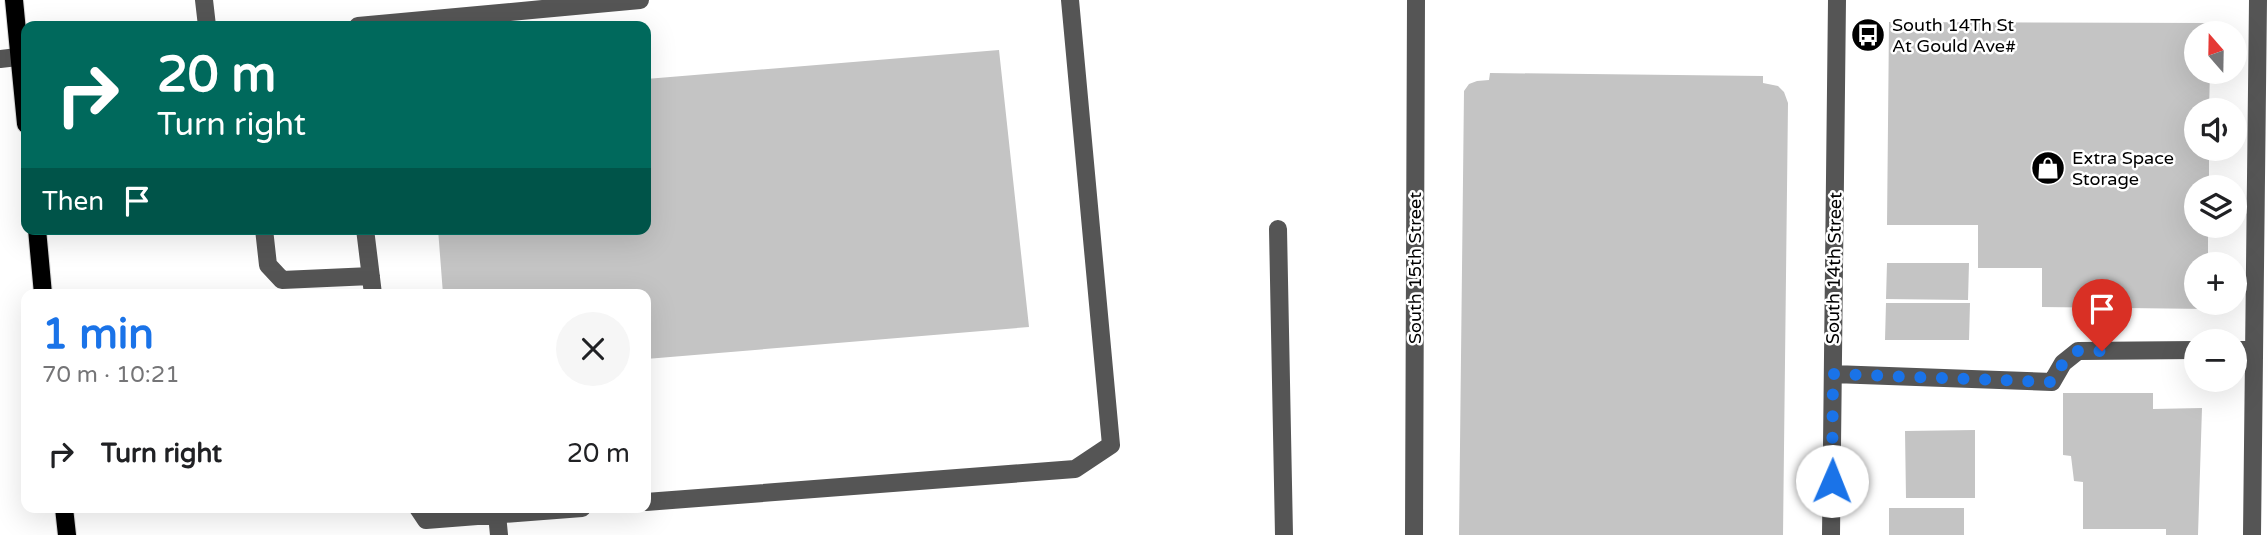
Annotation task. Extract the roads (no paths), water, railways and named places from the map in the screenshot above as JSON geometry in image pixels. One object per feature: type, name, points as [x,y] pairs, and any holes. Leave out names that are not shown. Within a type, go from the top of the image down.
[{"type":"main road","points":[[14,0],[21,44]]},
{"type":"main road","points":[[38,235],[43,289]]},
{"type":"main road","points":[[64,513],[66,535]]},
{"type":"street","points":[[204,0],[206,21]]},
{"type":"street","points":[[412,21],[640,0]]},
{"type":"street","points":[[651,502],[1075,469],[1111,445],[1070,0]]},
{"type":"street","name":"South 15th Street","points":[[1414,535],[1416,0]]},
{"type":"street","name":"South 14th Street","points":[[1831,535],[1837,0]]},
{"type":"street","points":[[2252,535],[2258,0]]},
{"type":"street","points":[[0,59],[21,57]]},
{"type":"street","points":[[1278,229],[1284,535]]},
{"type":"street","points":[[265,235],[268,265],[282,280],[372,285],[366,235]]},
{"type":"street","points":[[1833,374],[2052,382],[2063,363],[2078,351],[2184,350]]},
{"type":"street","points":[[2247,350],[2254,350]]},
{"type":"street","points":[[421,513],[426,520],[511,513]]},
{"type":"street","points":[[497,514],[499,535]]},
{"type":"place","name":"South 14Th St At Gould Ave#","points":[[1868,35]]},
{"type":"place","name":"Extra Space Storage","points":[[2048,168]]}]
